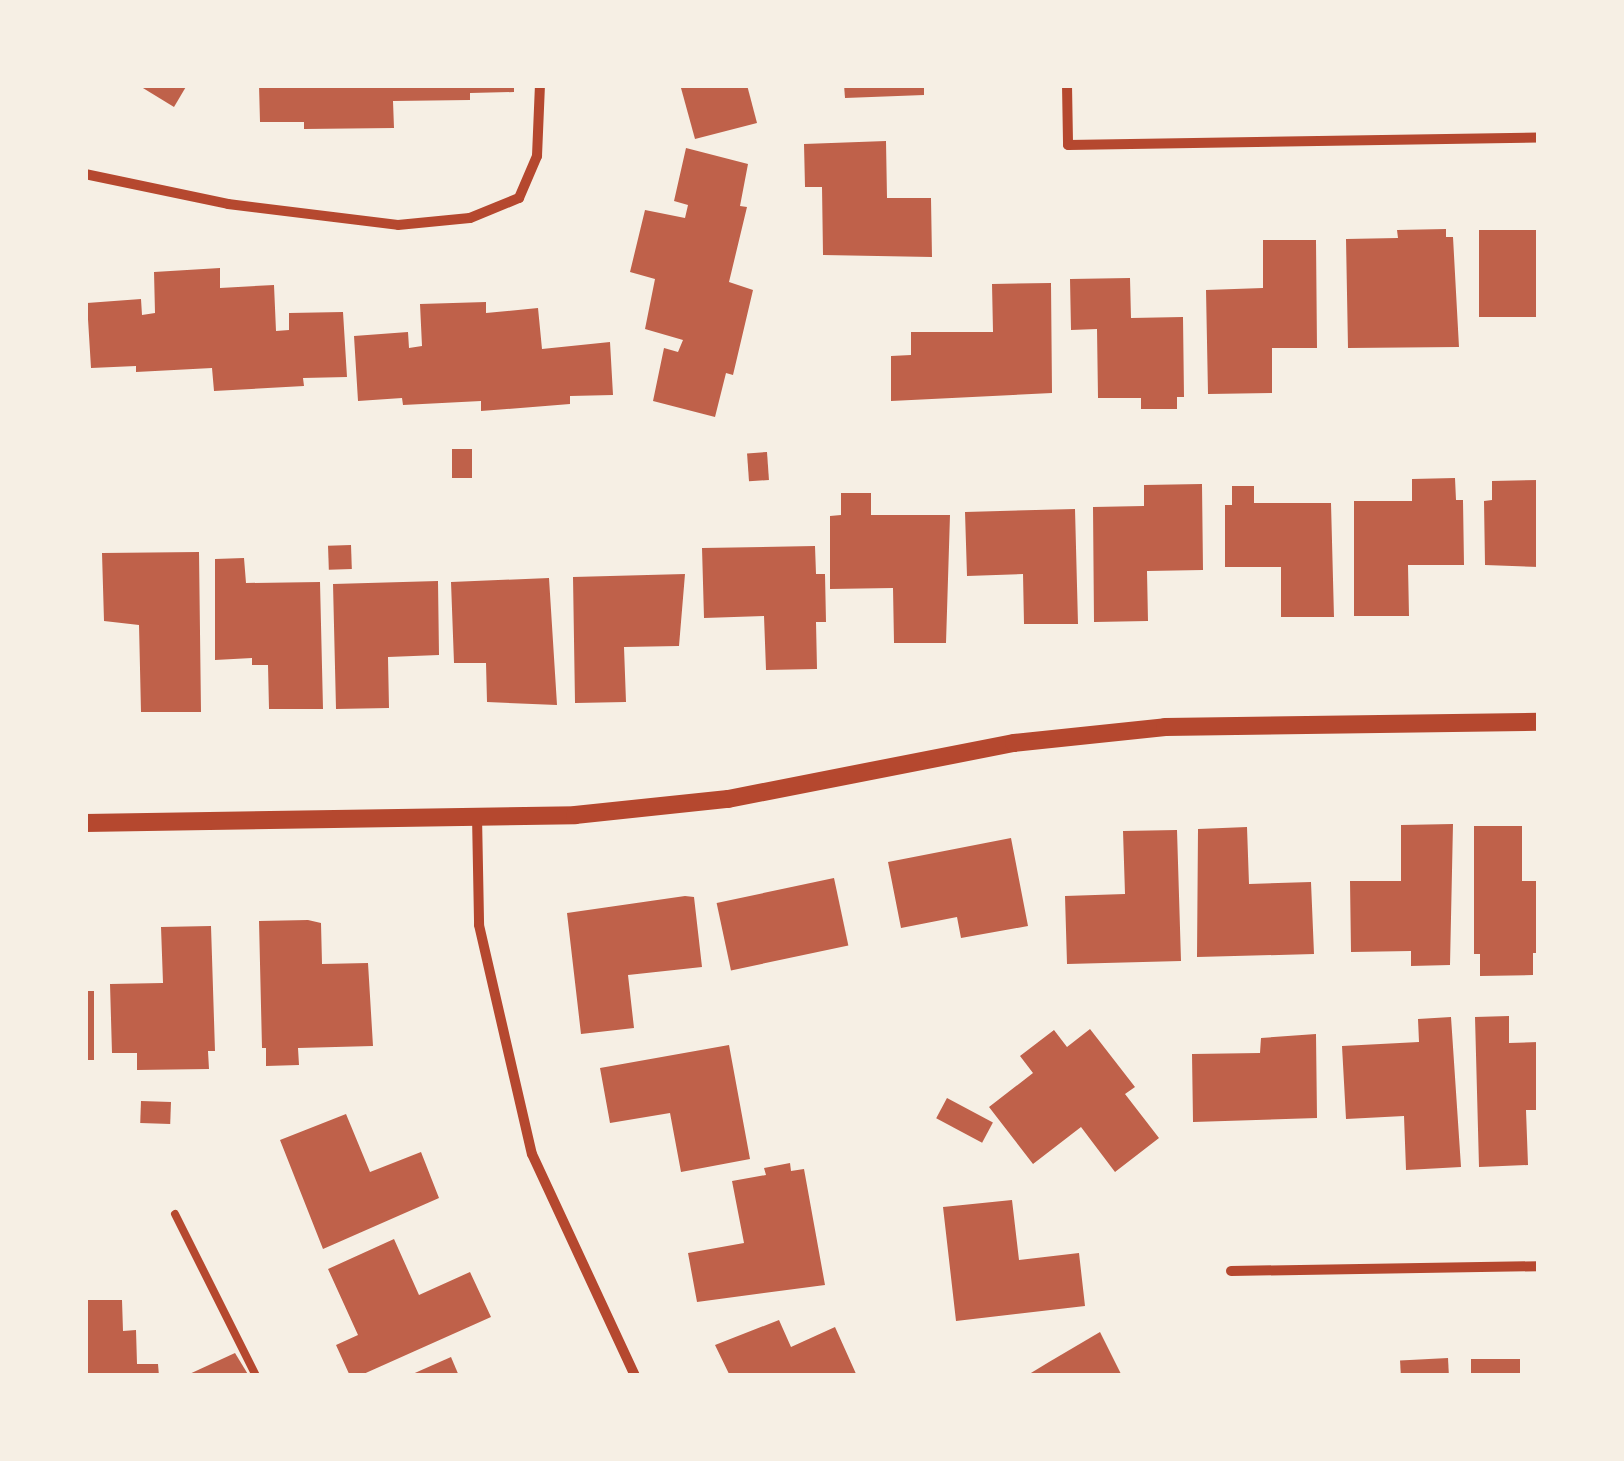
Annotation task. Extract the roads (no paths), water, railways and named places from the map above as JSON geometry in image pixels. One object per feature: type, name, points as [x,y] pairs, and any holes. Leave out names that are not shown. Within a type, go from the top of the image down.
[{"type":"street","points":[[85,174],[228,204],[398,226],[470,218],[519,198],[537,156],[540,85]]},
{"type":"street","points":[[1068,85],[1068,145],[1539,138]]},
{"type":"street","points":[[85,823],[575,815],[728,799],[1014,742],[1165,728],[1539,722]]},
{"type":"street","points":[[477,816],[479,925],[532,1154],[635,1376]]},
{"type":"street","points":[[1231,1271],[1539,1266]]},
{"type":"lane","points":[[175,1214],[256,1376]]}]
